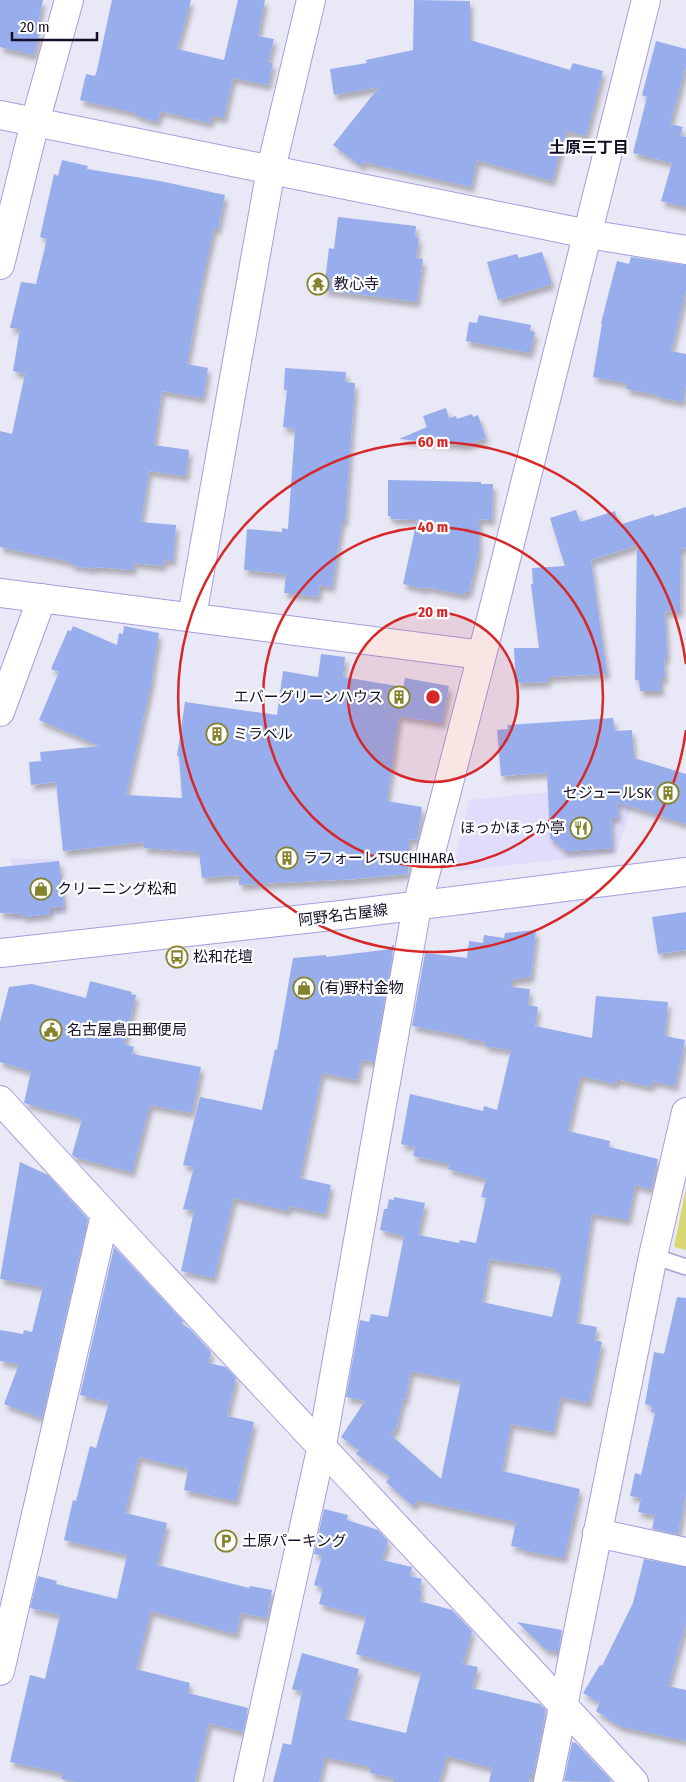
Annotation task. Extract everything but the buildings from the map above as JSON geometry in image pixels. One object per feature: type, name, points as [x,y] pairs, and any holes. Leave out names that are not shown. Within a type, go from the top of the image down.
[{"type":"street","points":[[0,265],[69,0]]},
{"type":"street","points":[[192,616],[271,169],[311,0]]},
{"type":"street","points":[[248,1782],[322,1445],[417,906],[482,655],[646,0]]},
{"type":"street","points":[[0,115],[588,234],[686,250]]},
{"type":"street","points":[[0,593],[192,616],[482,655]]},
{"type":"street","points":[[0,712],[42,598]]},
{"type":"street","name":"阿野名古屋線","points":[[0,953],[417,906],[686,872]]},
{"type":"street","points":[[0,1100],[634,1782]]},
{"type":"street","points":[[548,1782],[653,1256],[686,1112]]},
{"type":"street","points":[[0,1670],[105,1215]]},
{"type":"street","points":[[597,1533],[686,1552]]},
{"type":"lane","points":[[653,1256],[686,1267]]},
{"type":"shaded area","points":[[640,783],[616,853],[456,871],[453,868],[469,800]]},
{"type":"shaded area","name":"クリーニング松和","points":[[11,859],[59,859],[67,914],[13,920]]},
{"type":"shaded area","points":[[686,1188],[686,1250],[674,1247]]},
{"type":"place","name":"教心寺","points":[[318,284]]},
{"type":"place","name":"エバーグリーンハウス","points":[[399,697]]},
{"type":"place","name":"ミラベル","points":[[217,734]]},
{"type":"place","name":"セジュールSK","points":[[668,793]]},
{"type":"place","name":"ほっかほっか亭","points":[[581,828]]},
{"type":"place","name":"ラフォーレTSUCHIHARA","points":[[287,858]]},
{"type":"place","name":"クリーニング松和","points":[[41,889]]},
{"type":"place","name":"松和花壇","points":[[177,957]]},
{"type":"place","name":"(有)野村金物","points":[[304,988]]},
{"type":"place","name":"名古屋島田郵便局","points":[[51,1030]]},
{"type":"place","name":"土原パーキング","points":[[226,1541]]},
{"type":"district","name":"土原三丁目","points":[[589,147]]}]
